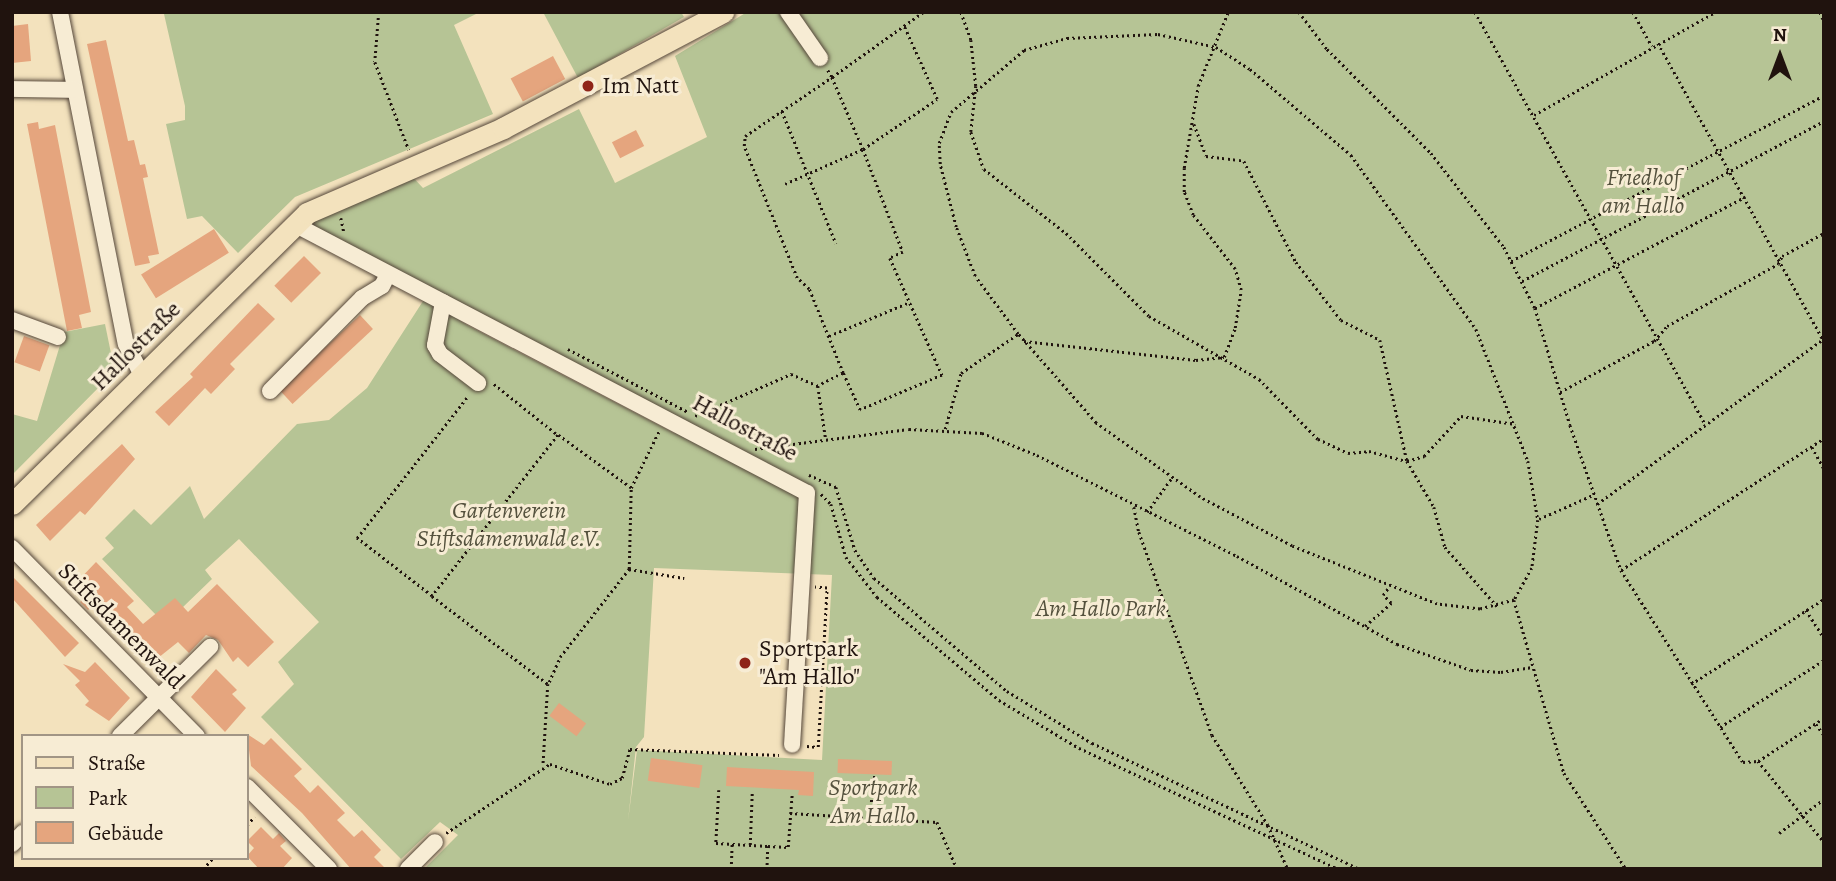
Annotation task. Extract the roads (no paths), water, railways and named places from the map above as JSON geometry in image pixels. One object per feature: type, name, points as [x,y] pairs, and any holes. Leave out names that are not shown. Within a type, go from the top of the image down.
[{"type":"main road","name":"Hallostraße","points":[[12,504],[143,377],[294,224],[323,204],[415,166],[588,86],[723,12]]},
{"type":"street","points":[[60,12],[126,344],[143,377]]},
{"type":"street","points":[[789,12],[820,58]]},
{"type":"street","points":[[12,89],[75,90]]},
{"type":"street","name":"Hallostraße","points":[[294,224],[667,417],[807,493],[792,745]]},
{"type":"street","points":[[270,391],[362,298],[382,286],[388,274]]},
{"type":"street","points":[[443,302],[435,345],[440,354],[478,383]]},
{"type":"street","points":[[12,320],[58,337]]},
{"type":"street","name":"Stiftsdamenwald","points":[[12,548],[195,734]]},
{"type":"street","points":[[123,734],[210,647]]},
{"type":"street","points":[[248,788],[329,869]]},
{"type":"street","points":[[408,869],[435,842]]},
{"type":"place","name":"Im Natt","points":[[588,86]]},
{"type":"place","name":"Sportpark \"Am Hallo\"","points":[[745,663]]},
{"type":"park label","name":"Friedhof am Hallo","points":[[1643,192]]},
{"type":"park label","name":"Gartenverein Stiftsdamenwald e.V.","points":[[509,525]]},
{"type":"park label","name":"Am Hallo Park","points":[[1101,609]]},
{"type":"park label","name":"Sportpark Am Hallo","points":[[873,802]]}]
